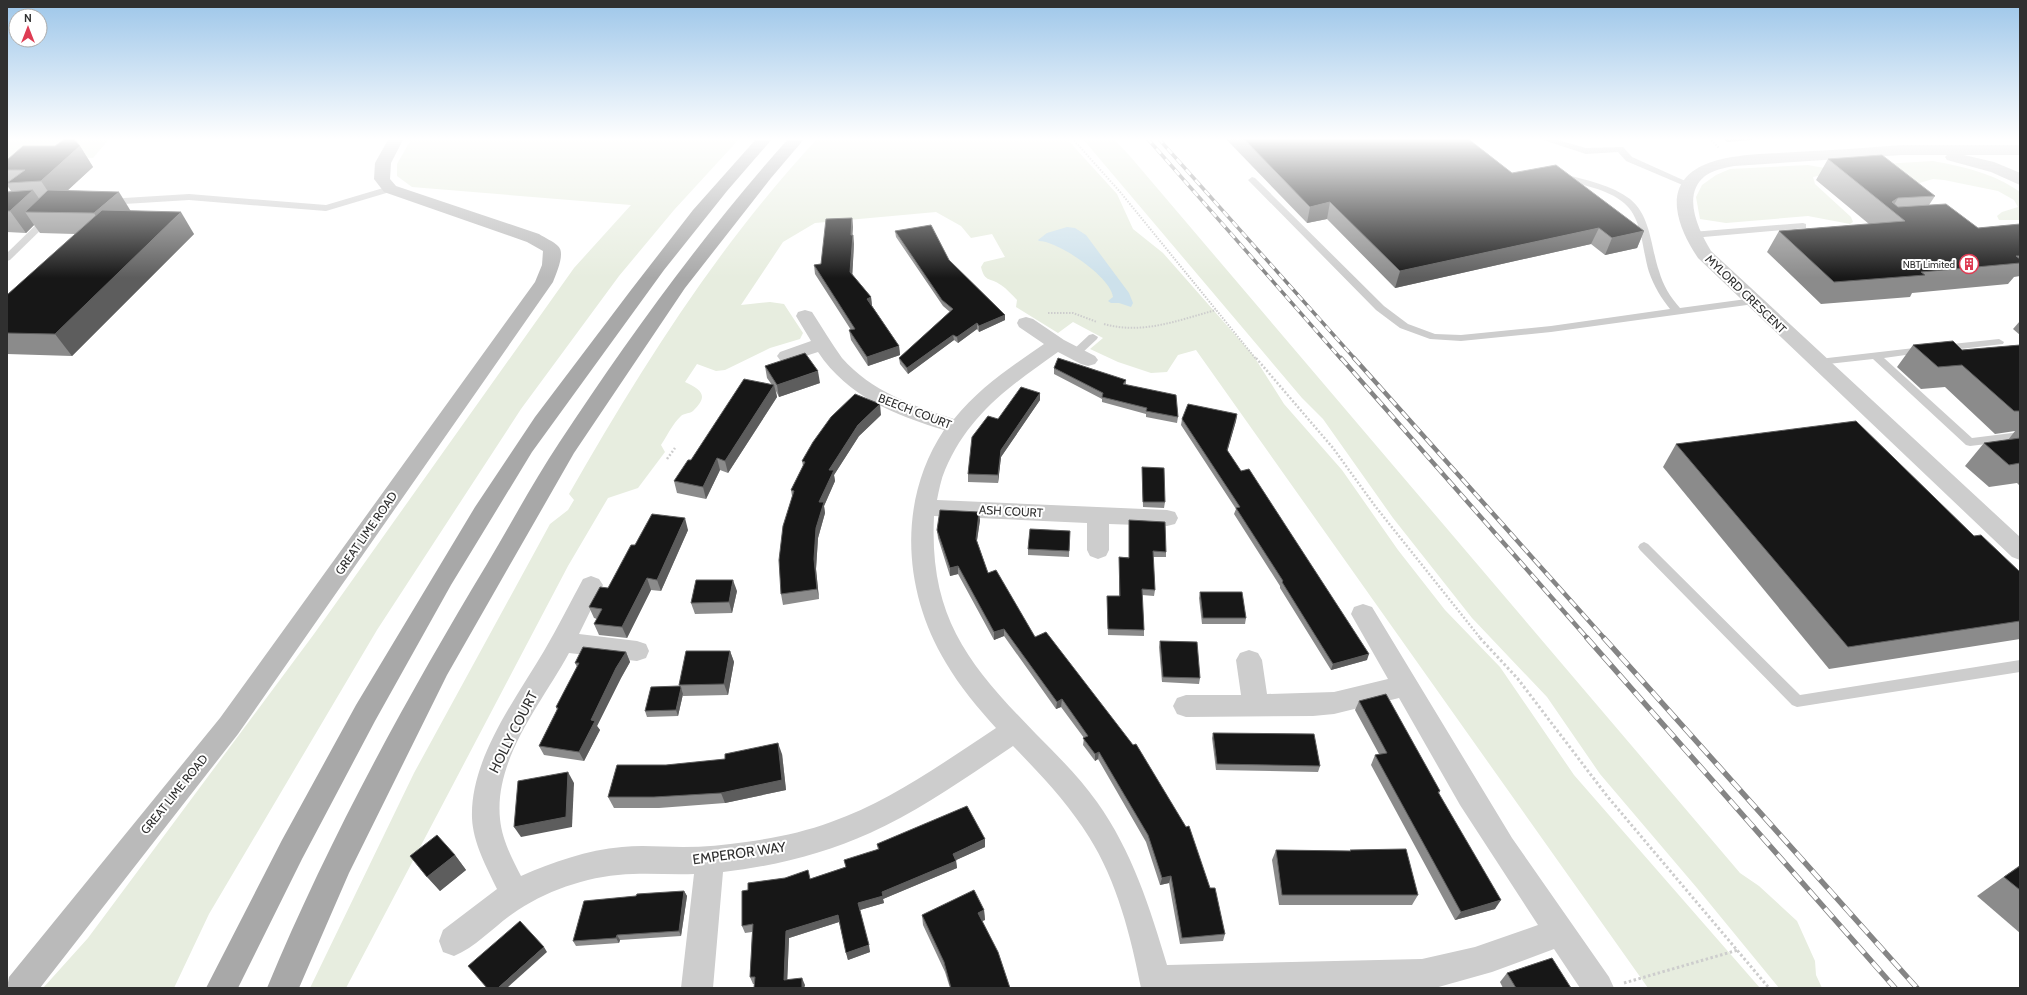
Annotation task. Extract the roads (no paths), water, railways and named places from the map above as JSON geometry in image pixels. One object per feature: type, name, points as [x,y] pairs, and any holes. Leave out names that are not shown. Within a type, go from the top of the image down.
[{"type":"main road","points":[[386,184],[390,189]]},
{"type":"main road","points":[[222,988],[285,861],[392,663],[526,445],[645,282],[724,184]]},
{"type":"main road","points":[[283,988],[338,864],[438,668],[566,448],[678,285],[758,184]]},
{"type":"main road","name":"GREAT LIME ROAD","points":[[18,983],[73,921],[229,726],[544,282],[551,264],[552,249],[533,238],[390,189]]},
{"type":"street","name":"MYLORD CRESCENT","points":[[1688,184],[1685,208],[1692,235],[1704,254],[2018,546]]},
{"type":"street","name":"BEECH COURT","points":[[805,316],[841,369],[864,389],[877,397],[916,414],[958,427]]},
{"type":"street","points":[[1026,323],[1074,352]]},
{"type":"street","points":[[787,356],[823,344]]},
{"type":"street","points":[[1074,352],[995,388],[976,405],[958,427],[938,459],[929,484],[921,529],[922,565],[925,588],[932,612],[957,663],[1015,730],[1056,771],[1099,828],[1118,862],[1139,917],[1156,984],[1422,975],[1448,971],[1559,932]]},
{"type":"street","name":"ASH COURT","points":[[924,506],[1167,518]]},
{"type":"street","points":[[1098,515],[1098,550]]},
{"type":"street","name":"HOLLY COURT","points":[[515,895],[488,836],[486,817],[487,789],[490,775],[506,742],[562,642],[591,585]]},
{"type":"street","points":[[1363,614],[1470,796],[1559,932],[1610,986]]},
{"type":"street","points":[[562,642],[638,650]]},
{"type":"street","points":[[1249,660],[1256,706]]},
{"type":"street","points":[[1186,706],[1256,706],[1334,703],[1406,686]]},
{"type":"street","name":"EMPEROR WAY","points":[[454,940],[515,895],[540,882],[568,872],[600,864],[632,860],[710,860],[758,854],[804,844],[852,827],[912,797],[1015,730]]},
{"type":"street","points":[[697,988],[710,860]]},
{"type":"lane","points":[[1256,184],[1380,308],[1404,326],[1434,337],[1461,338],[1550,329],[1754,301]]},
{"type":"lane","points":[[1586,184],[1610,192],[1625,200],[1632,206],[1643,231],[1653,270],[1660,289],[1677,311]]},
{"type":"lane","points":[[101,202],[189,197],[326,208],[390,189]]},
{"type":"lane","points":[[7,258],[56,210]]},
{"type":"lane","points":[[1692,235],[1803,226]]},
{"type":"lane","points":[[1074,352],[1093,337]]},
{"type":"lane","points":[[1819,362],[1999,342]]},
{"type":"lane","points":[[1876,356],[1970,442],[2020,436]]},
{"type":"lane","points":[[1644,547],[1797,701],[2020,666]]},
{"type":"water","points":[[1067,227],[1075,228],[1086,235],[1129,293],[1133,303],[1131,307],[1108,301],[1113,297],[1110,289],[1094,270],[1070,253],[1038,240],[1047,233]]},
{"type":"railway","points":[[1188,184],[1341,359]]},
{"type":"railway","points":[[1199,184],[1355,359]]},
{"type":"railway","points":[[1341,358],[1588,639]]},
{"type":"railway","points":[[1354,358],[1605,639]]},
{"type":"railway","points":[[1587,638],[1895,988]]},
{"type":"railway","points":[[1604,638],[1917,988]]},
{"type":"place","name":"NBT Limited","points":[[1969,264]]}]
